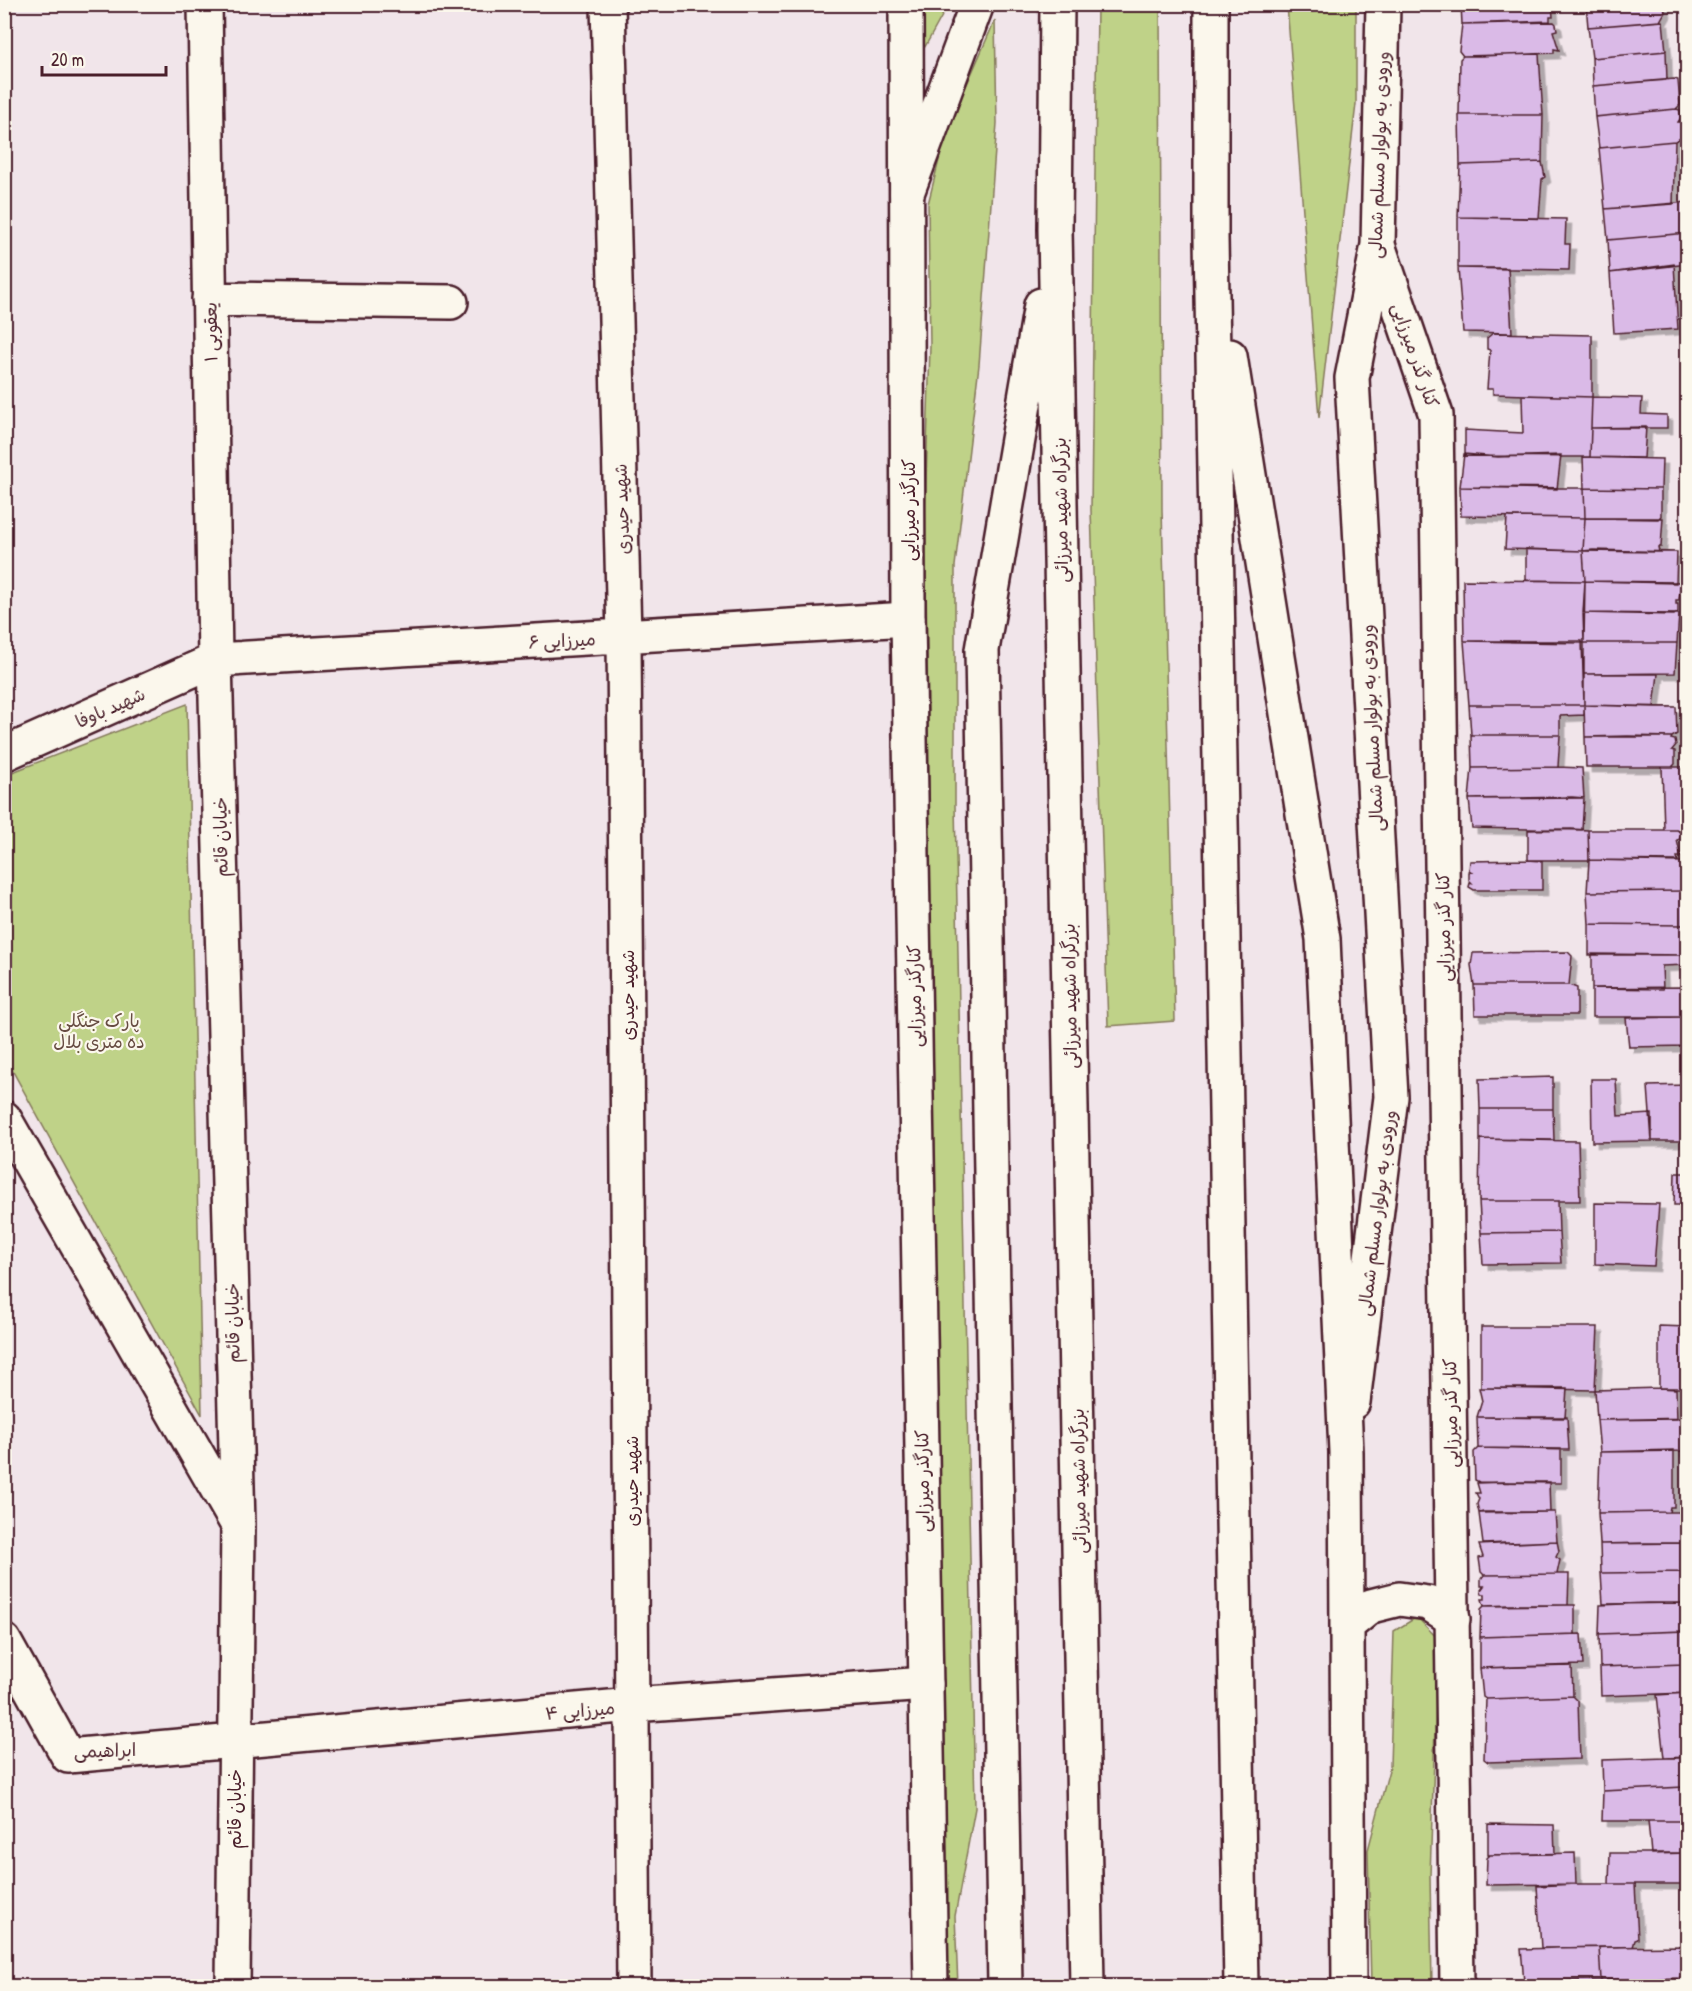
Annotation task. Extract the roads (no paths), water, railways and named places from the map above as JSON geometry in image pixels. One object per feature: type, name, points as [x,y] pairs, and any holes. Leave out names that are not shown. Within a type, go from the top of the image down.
[{"type":"main road","name":"یعقوبی ۱","points":[[205,4],[215,660]]},
{"type":"main road","name":"شهید حیدری","points":[[608,4],[624,636],[634,1986]]},
{"type":"main road","name":"کنارگذر میرزایی","points":[[906,4],[908,619],[931,1986]]},
{"type":"main road","points":[[907,193],[977,4]]},
{"type":"main road","name":"بزرگراه شهید میرزائی","points":[[1057,4],[1055,229],[1087,1986]]},
{"type":"main road","points":[[1211,4],[1212,238],[1241,1986]]},
{"type":"main road","name":"ورودی به بولوار مسلم شمالی","points":[[1346,1452],[1391,1097],[1352,378],[1378,245],[1383,4]]},
{"type":"main road","points":[[1005,1986],[982,650],[1055,229]]},
{"type":"main road","points":[[1212,238],[1323,939],[1346,1452],[1349,1624],[1349,1986]]},
{"type":"main road","name":"کنار گذر میرزایی","points":[[1378,245],[1436,415],[1457,1986]]},
{"type":"main road","points":[[209,299],[451,302]]},
{"type":"main road","name":"میرزایی ۶","points":[[215,660],[908,619]]},
{"type":"main road","name":"شهید باوفا","points":[[4,754],[215,660]]},
{"type":"main road","name":"خیابان قائم","points":[[215,660],[238,1524],[233,1986]]},
{"type":"main road","points":[[4,1118],[238,1524]]},
{"type":"main road","points":[[1349,1624],[1371,1606],[1399,1599],[1428,1603],[1453,1619]]},
{"type":"main road","name":"ابراهیمی","points":[[4,1641],[68,1756],[234,1740]]},
{"type":"main road","name":"میرزایی ۴","points":[[234,1740],[633,1705],[926,1684]]},
{"type":"park label","name":"پارک جنگلی ده متری بلال","points":[[99,1030]]}]
